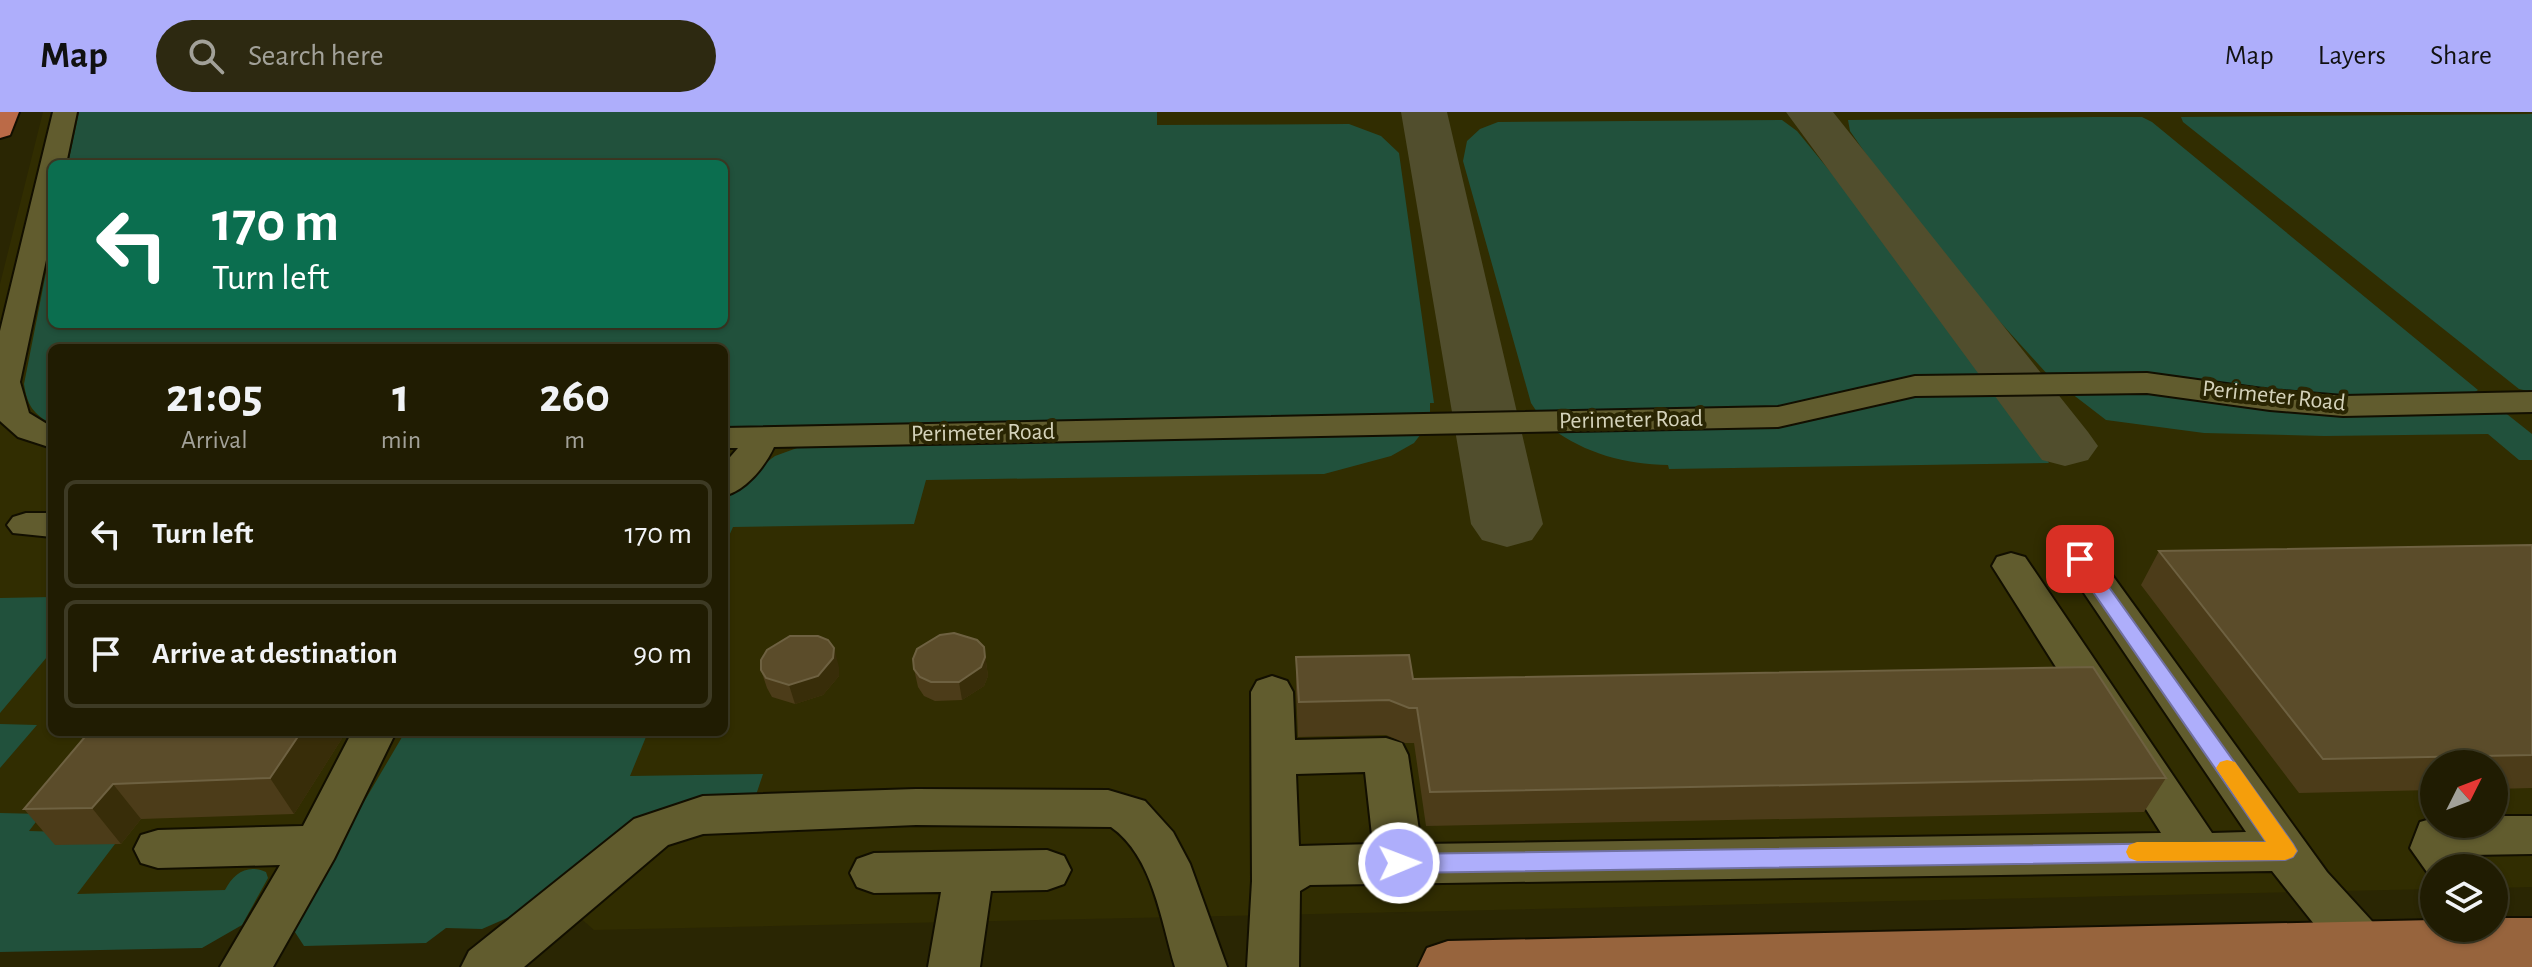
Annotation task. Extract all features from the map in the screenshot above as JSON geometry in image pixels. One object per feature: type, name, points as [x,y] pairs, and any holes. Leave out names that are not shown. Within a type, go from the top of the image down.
[{"type":"highway","points":[[0,129],[5,112]]},
{"type":"main road","points":[[1448,967],[2363,947],[2514,935]]},
{"type":"lane","points":[[55,160],[65,112]]},
{"type":"lane","points":[[48,189],[4,382],[8,408],[25,429],[48,437]]},
{"type":"lane","name":"Perimeter Road","points":[[728,438],[1778,417],[1915,386],[2147,383],[2270,400],[2343,406],[2532,402]]},
{"type":"lane","points":[[728,481],[752,456],[761,437]]},
{"type":"lane","points":[[2080,559],[2298,869],[2363,947]]},
{"type":"lane","points":[[2011,566],[2198,851]]},
{"type":"lane","points":[[1272,692],[1276,881],[1273,967]]},
{"type":"lane","points":[[246,967],[317,845],[372,736]]},
{"type":"lane","points":[[1273,757],[1386,755],[1399,863]]},
{"type":"lane","points":[[487,967],[640,840],[673,824],[703,815],[930,807],[1108,808],[1130,815],[1147,831],[1160,850],[1201,967]]},
{"type":"lane","points":[[2439,854],[2434,848],[2437,836],[2532,835]]},
{"type":"lane","points":[[158,849],[317,845]]},
{"type":"lane","points":[[1276,881],[1302,865],[2198,851],[2298,869]]},
{"type":"lane","points":[[874,873],[1047,870]]},
{"type":"lane","points":[[954,967],[969,872]]},
{"type":"shaded area","points":[[43,112],[2532,112],[2532,887],[2508,888],[2508,854],[2420,854],[2420,889],[594,930],[571,910],[0,913],[0,284]]},
{"type":"green space","points":[[79,112],[1157,112],[1157,125],[1349,124],[1381,136],[1399,153],[1434,403],[1430,403],[1430,416],[728,431],[728,344],[48,344],[48,421],[32,408],[24,384],[48,262],[48,328],[728,328],[728,160],[69,160]]},
{"type":"green space","points":[[2532,114],[2532,392],[2519,389],[2183,122],[2181,117]]},
{"type":"green space","points":[[2142,117],[2152,122],[2478,390],[2475,392],[2477,394],[2325,397],[2049,376],[1962,280],[1897,199],[1850,131],[1848,120]]},
{"type":"green space","points":[[1782,120],[1797,131],[1847,192],[1985,377],[1889,381],[1779,408],[1537,412],[1531,403],[1463,161],[1467,141],[1480,129],[1498,122]]},
{"type":"green space","points":[[2067,390],[2154,390],[2503,411],[2532,434],[2532,460],[2519,460],[2488,434],[2324,436],[2204,433],[2106,420]]},
{"type":"green space","points":[[1997,392],[2049,463],[1669,469],[1668,465],[1606,456],[1578,445],[1551,428],[1774,425],[1817,420],[1902,397]]},
{"type":"green space","points":[[1424,430],[1414,443],[1391,456],[1324,474],[926,480],[914,524],[733,527],[728,538],[728,490],[775,456],[808,444]]},
{"type":"green space","points":[[48,597],[48,656],[0,713],[0,598]]},
{"type":"green space","points":[[0,724],[37,725],[0,768]]},
{"type":"green space","points":[[403,736],[646,736],[630,776],[763,774],[755,798],[692,801],[659,809],[516,914],[482,929],[446,928],[426,943],[304,946],[291,926]]},
{"type":"green space","points":[[0,813],[42,814],[29,831],[65,832],[115,844],[77,894],[225,890],[237,875],[253,869],[266,872],[268,878],[242,925],[202,948],[0,952]]},
{"type":"building","points":[[2532,545],[2532,755],[2508,755],[2508,750],[2420,750],[2420,757],[2323,759],[2159,551]]},
{"type":"building","points":[[954,633],[977,640],[984,647],[985,657],[981,667],[959,682],[931,682],[920,677],[914,669],[913,659],[917,649],[940,635]]},
{"type":"building","points":[[790,636],[818,636],[828,640],[834,648],[833,658],[818,676],[789,685],[766,678],[761,670],[761,660],[767,650]]},
{"type":"building","points":[[1409,655],[1413,679],[2093,667],[2166,778],[1430,792],[1417,708],[1389,700],[1299,702],[1296,657]]},
{"type":"building","points":[[86,736],[298,736],[270,778],[113,784],[92,808],[24,809]]},
{"type":"taxiway","points":[[1424,112],[1507,524]]},
{"type":"taxiway","points":[[1809,112],[2065,446]]},
{"type":"slow traffic","points":[[2137,852],[2285,851],[2227,768]]},
{"type":"route","points":[[1399,863],[1880,854],[2285,851],[2080,559]]}]
